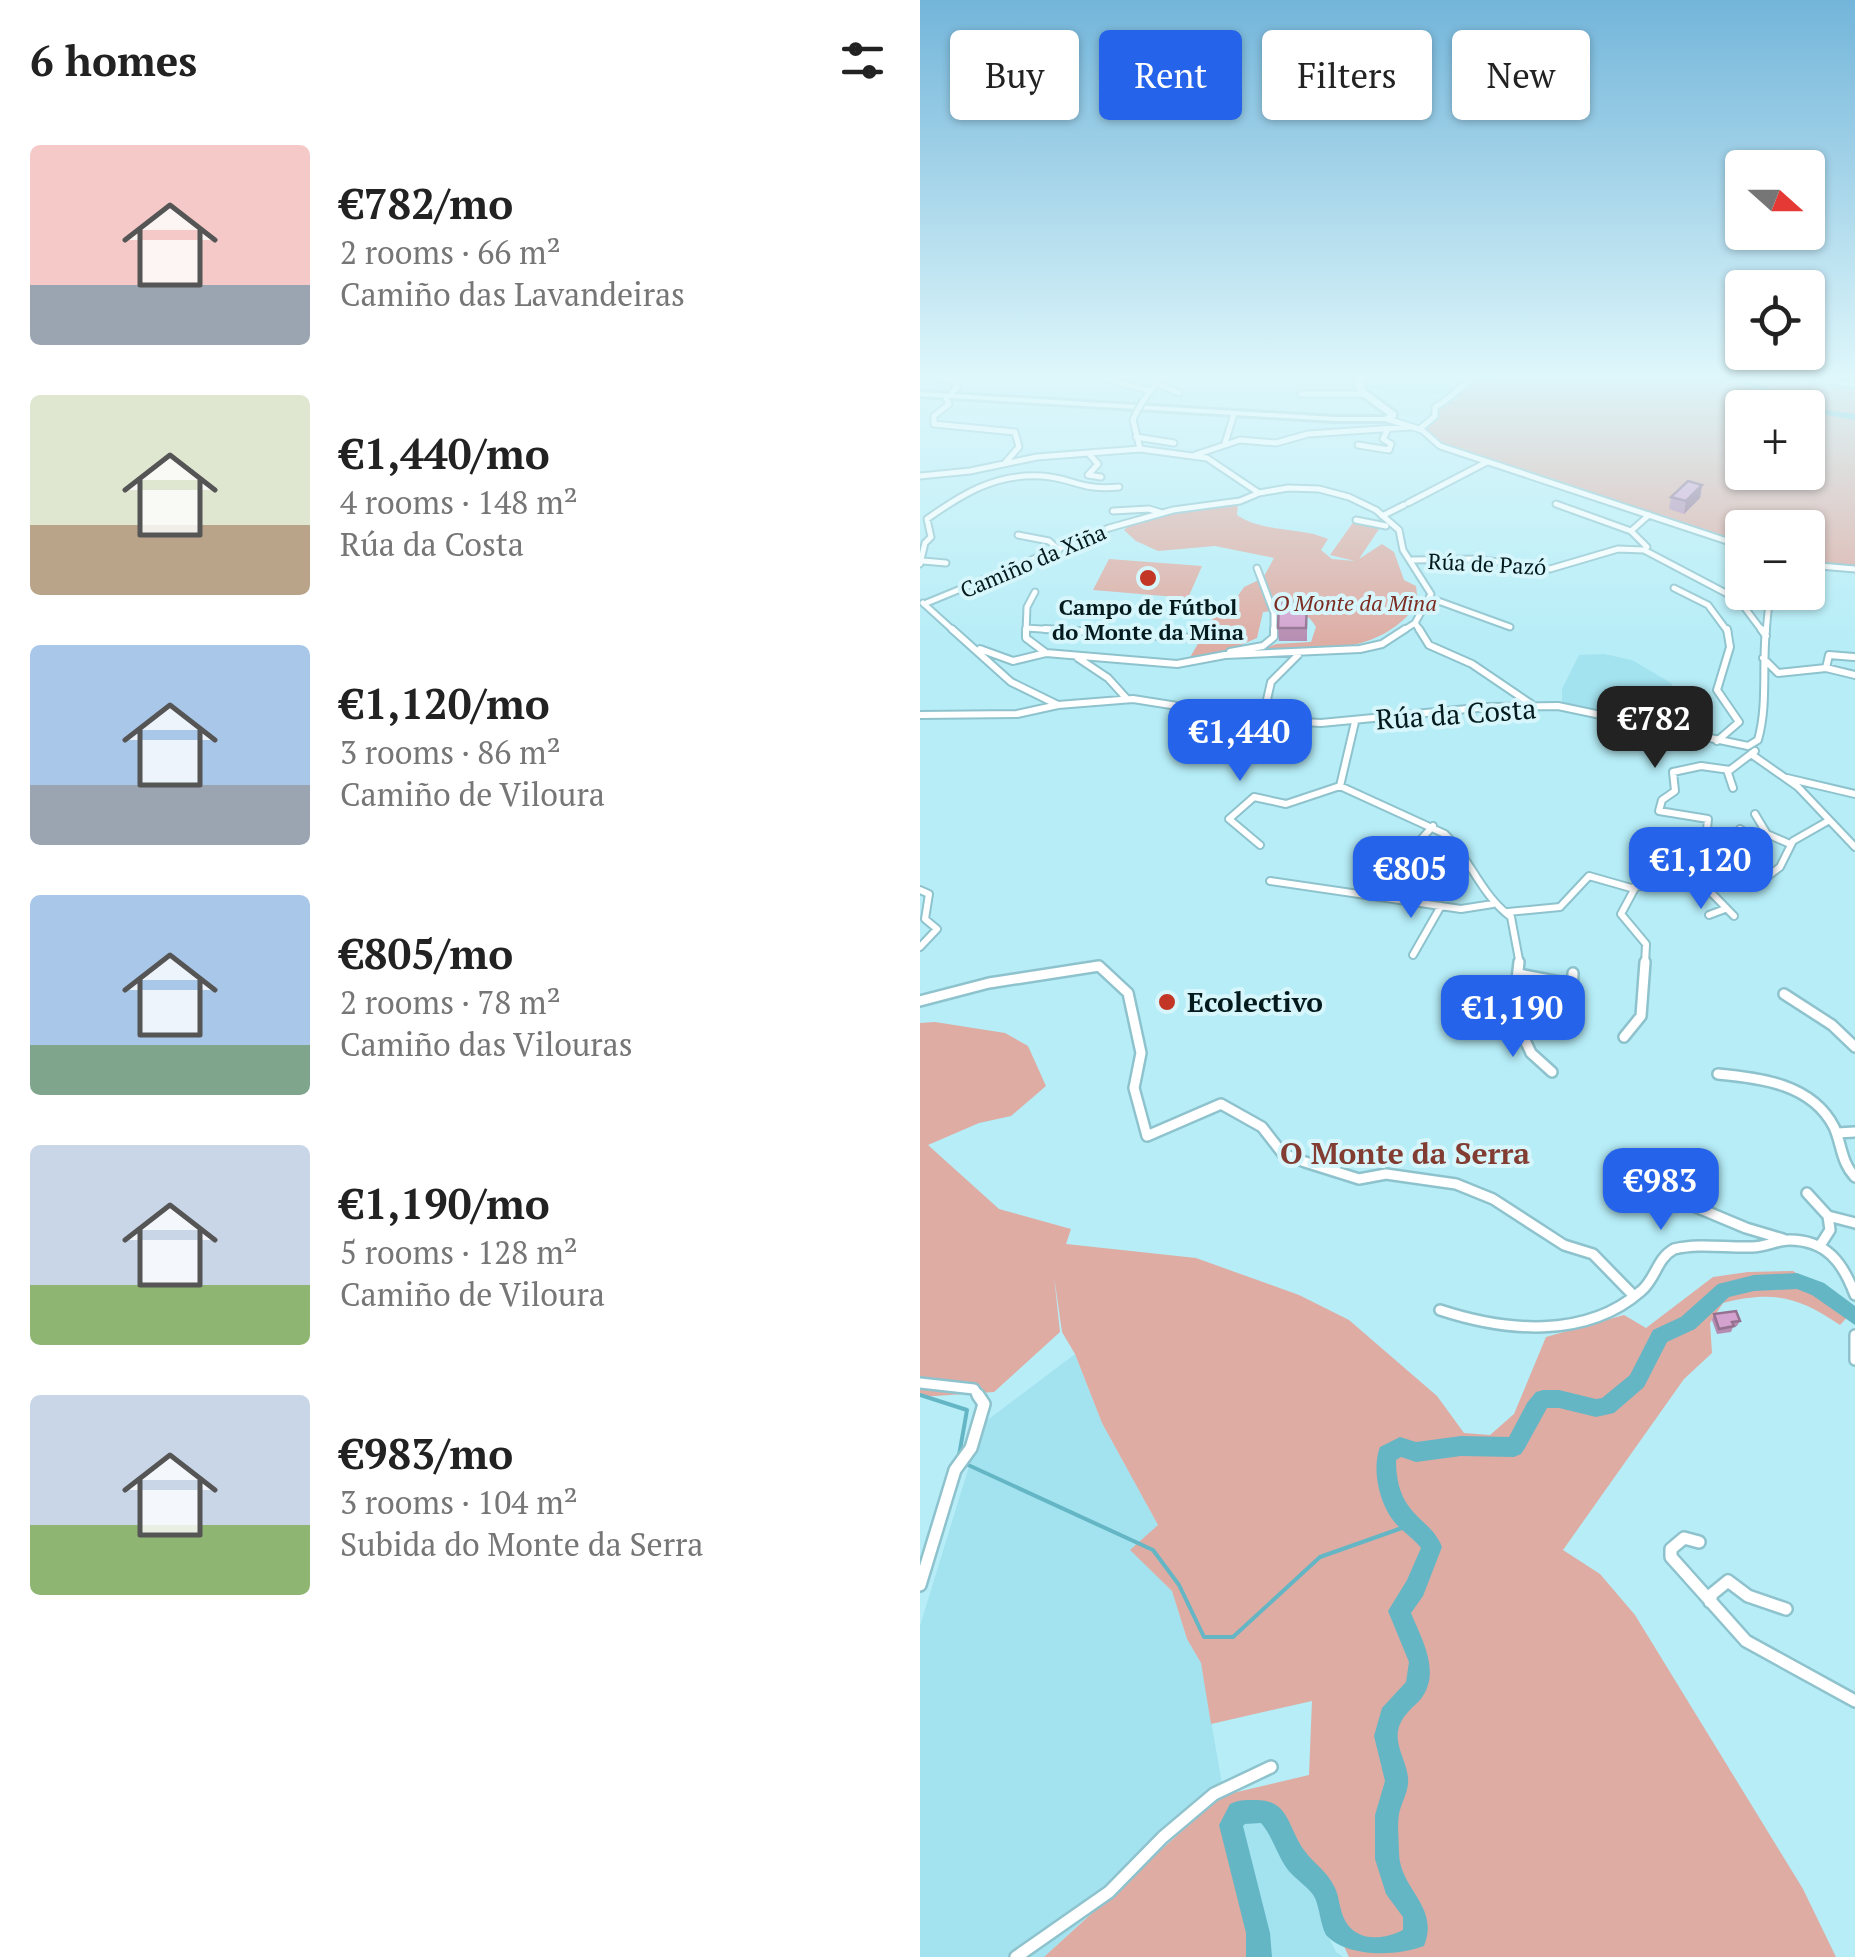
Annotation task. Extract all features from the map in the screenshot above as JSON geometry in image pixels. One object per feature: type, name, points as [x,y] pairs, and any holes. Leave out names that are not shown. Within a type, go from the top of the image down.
[{"type":"street","points":[[920,476],[990,465]]},
{"type":"street","points":[[1097,465],[1088,475],[1102,477]]},
{"type":"street","points":[[1218,465],[1259,493]]},
{"type":"street","points":[[1389,526],[1382,516],[1481,465]]},
{"type":"street","points":[[1497,465],[1725,540]]},
{"type":"street","points":[[946,564],[922,563],[925,543],[932,533],[926,520],[971,488],[1042,476],[1090,490],[1119,487]]},
{"type":"street","name":"Camiño da Xiña","points":[[922,603],[1109,528],[1259,493],[1305,485],[1375,509],[1382,516]]},
{"type":"street","points":[[1556,504],[1632,531],[1640,543],[1658,555]]},
{"type":"street","points":[[1113,511],[1146,509],[1162,513]]},
{"type":"street","points":[[1632,531],[1650,515]]},
{"type":"street","points":[[1356,520],[1399,530],[1403,550],[1430,598],[1510,627]]},
{"type":"street","points":[[1018,535],[1049,541],[1059,550]]},
{"type":"street","name":"Rúa de Pazó","points":[[1412,560],[1466,559],[1544,569],[1618,549],[1639,549],[1658,555],[1682,573],[1706,580],[1739,600],[1766,636]]},
{"type":"street","points":[[1825,566],[1855,569]]},
{"type":"street","points":[[1090,661],[1105,657],[1178,664],[1263,646],[1274,637],[1274,613],[1257,568]]},
{"type":"street","points":[[1674,588],[1711,607],[1727,628],[1731,648],[1718,679],[1718,693],[1739,722],[1717,742]]},
{"type":"street","points":[[1035,592],[1027,607],[1027,641],[1046,653]]},
{"type":"street","points":[[1225,655],[1298,654],[1376,645],[1414,623],[1430,598]]},
{"type":"street","points":[[922,603],[1011,682],[1058,706]]},
{"type":"street","points":[[1699,834],[1707,829],[1708,819],[1659,810],[1660,802],[1675,791],[1675,770],[1700,766],[1726,770],[1752,749],[1765,716],[1763,658],[1768,610]]},
{"type":"street","points":[[1414,623],[1429,645],[1472,664],[1510,693],[1536,706]]},
{"type":"street","points":[[1026,628],[1193,638]]},
{"type":"street","points":[[969,644],[1005,660],[1025,660],[1046,653],[1090,661],[1126,699]]},
{"type":"street","points":[[1279,722],[1266,704],[1269,688],[1298,654]]},
{"type":"street","points":[[1826,668],[1829,655],[1854,657]]},
{"type":"street","points":[[1763,658],[1778,673],[1826,668],[1855,676]]},
{"type":"street","name":"Rúa da Costa","points":[[920,715],[1017,714],[1126,699],[1279,722],[1355,722],[1425,712],[1536,706],[1598,712],[1752,749]]},
{"type":"street","points":[[1340,786],[1355,722]]},
{"type":"street","points":[[1752,749],[1787,778],[1855,847]]},
{"type":"street","points":[[1726,770],[1732,788]]},
{"type":"street","points":[[1787,778],[1855,794]]},
{"type":"street","points":[[1260,845],[1229,819],[1254,796],[1264,794],[1286,804],[1301,794],[1320,794],[1340,786],[1433,826],[1458,846],[1494,904],[1508,912],[1560,907],[1589,876],[1610,885],[1635,888],[1670,880],[1768,876],[1780,866],[1790,844],[1828,821]]},
{"type":"street","points":[[1754,814],[1767,834]]},
{"type":"street","points":[[1407,855],[1433,826]]},
{"type":"street","points":[[1740,829],[1746,834],[1767,834],[1790,844]]},
{"type":"street","points":[[1270,881],[1468,909],[1494,904]]},
{"type":"street","points":[[1700,881],[1734,916]]},
{"type":"street","points":[[1624,1037],[1643,1008],[1646,944],[1627,926],[1621,914],[1635,888]]},
{"type":"street","points":[[920,890],[929,894],[925,919],[937,929],[920,947]]},
{"type":"street","points":[[1413,954],[1441,906]]},
{"type":"street","points":[[1709,915],[1725,909]]},
{"type":"street","points":[[1508,912],[1518,943],[1519,974],[1513,1014],[1531,1053],[1552,1072]]},
{"type":"street","points":[[920,1001],[989,983],[1099,966],[1128,994],[1141,1053],[1134,1088],[1144,1133],[1152,1135],[1221,1104],[1268,1132],[1283,1154],[1305,1162],[1359,1179],[1386,1174],[1456,1184],[1493,1199],[1564,1245],[1593,1254],[1634,1296]]},
{"type":"street","points":[[1572,1002],[1573,973]]},
{"type":"street","points":[[1519,974],[1571,984]]},
{"type":"street","points":[[1784,994],[1817,1014],[1855,1047]]},
{"type":"street","points":[[1718,1074],[1750,1076],[1806,1094],[1818,1102],[1837,1133],[1840,1160],[1855,1178]]},
{"type":"street","points":[[1837,1133],[1855,1132]]},
{"type":"street","points":[[1641,1184],[1665,1192],[1702,1213],[1783,1238],[1821,1244],[1843,1262],[1855,1294]]},
{"type":"street","points":[[1807,1193],[1828,1216],[1855,1223]]},
{"type":"street","points":[[1821,1244],[1830,1230],[1828,1216]]},
{"type":"street","points":[[1440,1310],[1515,1332],[1548,1330],[1617,1308],[1649,1282],[1670,1250],[1683,1246],[1755,1249],[1783,1238]]},
{"type":"street","points":[[1855,1335],[1855,1360]]},
{"type":"street","points":[[920,1383],[974,1390],[984,1404],[971,1448],[955,1470],[920,1585]]},
{"type":"street","points":[[1698,1542],[1684,1538],[1672,1549],[1671,1557],[1746,1641],[1855,1702]]},
{"type":"street","points":[[1710,1602],[1712,1594],[1728,1581],[1748,1596],[1786,1609]]},
{"type":"street","points":[[1016,1957],[1109,1892],[1163,1837],[1214,1794],[1271,1767]]},
{"type":"shaded area","points":[[1604,654],[1632,660],[1671,683],[1678,697],[1694,706],[1711,727],[1708,735],[1562,703],[1562,689],[1579,655]]},
{"type":"shaded area","points":[[1075,1354],[1102,1423],[1158,1525],[1131,1550],[1172,1591],[1187,1639],[1201,1663],[1223,1790],[1044,1957],[920,1957],[920,1626],[982,1424]]},
{"type":"shaded area","points":[[1262,1822],[1274,1833],[1285,1862],[1317,1900],[1322,1925],[1336,1952],[1343,1957],[1269,1957],[1267,1930],[1241,1826]]},
{"type":"green space","points":[[1501,465],[1725,465],[1725,490],[1825,490],[1825,465],[1855,465],[1855,567],[1825,564],[1825,510],[1725,510],[1725,539]]},
{"type":"green space","name":"O Monte da Mina","points":[[1238,503],[1237,515],[1247,521],[1328,539],[1321,550],[1332,559],[1355,561],[1330,555],[1354,521],[1381,526],[1359,559],[1382,544],[1394,552],[1404,580],[1416,586],[1418,603],[1385,633],[1345,647],[1324,649],[1257,652],[1276,644],[1311,642],[1316,627],[1300,612],[1263,612],[1257,638],[1225,652],[1189,659],[1215,615],[1229,609],[1244,587],[1263,578],[1274,558],[1215,546],[1158,551],[1136,541],[1124,530],[1161,514]]},
{"type":"green space","name":"Campo de Fútbol do Monte da Mina","points":[[1109,559],[1202,566],[1188,598],[1093,590]]},
{"type":"green space","points":[[920,1023],[1005,1033],[1028,1046],[1046,1086],[1011,1116],[979,1123],[928,1145],[999,1209],[1071,1229],[1066,1244],[1196,1258],[1299,1295],[1349,1320],[1437,1396],[1464,1433],[1490,1435],[1514,1414],[1546,1337],[1624,1315],[1646,1328],[1713,1277],[1793,1271],[1854,1310],[1840,1325],[1811,1308],[1784,1299],[1756,1297],[1723,1303],[1710,1323],[1712,1353],[1684,1379],[1563,1550],[1600,1574],[1635,1615],[1803,1889],[1836,1957],[1349,1957],[1306,1865],[1285,1862],[1274,1833],[1262,1822],[1241,1826],[1267,1930],[1269,1957],[1044,1957],[1220,1796],[1309,1775],[1312,1701],[1211,1724],[1201,1663],[1187,1639],[1172,1591],[1130,1550],[1158,1525],[1102,1423],[1075,1354],[1062,1332],[1054,1276],[1060,1332],[994,1392],[920,1397]]},
{"type":"building","points":[[1688,481],[1702,485],[1686,501],[1671,497]]},
{"type":"building","points":[[1279,602],[1307,602],[1306,628],[1278,628]]},
{"type":"building","points":[[1736,1311],[1740,1321],[1719,1329],[1714,1314]]},
{"type":"waterway","points":[[1259,1957],[1258,1933],[1231,1825],[1238,1812],[1266,1811],[1272,1817],[1294,1857],[1322,1888],[1333,1923],[1349,1942],[1358,1948],[1379,1950],[1415,1937],[1415,1914],[1395,1885],[1387,1859],[1387,1815],[1397,1781],[1385,1736],[1390,1716],[1416,1687],[1420,1662],[1399,1611],[1415,1588],[1432,1547],[1396,1505],[1387,1476],[1387,1454],[1400,1447],[1416,1452],[1461,1446],[1514,1447],[1543,1399],[1596,1408],[1607,1406],[1637,1381],[1660,1336],[1688,1323],[1724,1290],[1754,1283],[1797,1281],[1818,1289],[1855,1317]]},
{"type":"waterway","points":[[926,1397],[920,1395],[967,1410],[958,1461]]},
{"type":"waterway","points":[[966,1464],[1153,1550],[1179,1585],[1204,1637],[1233,1637],[1320,1557],[1413,1524]]},
{"type":"place","name":"Campo de Fútbol do Monte da Mina","points":[[1148,578]]},
{"type":"place","name":"Ecolectivo","points":[[1167,1002]]},
{"type":"district","name":"O Monte da Serra","points":[[1405,1154]]}]
